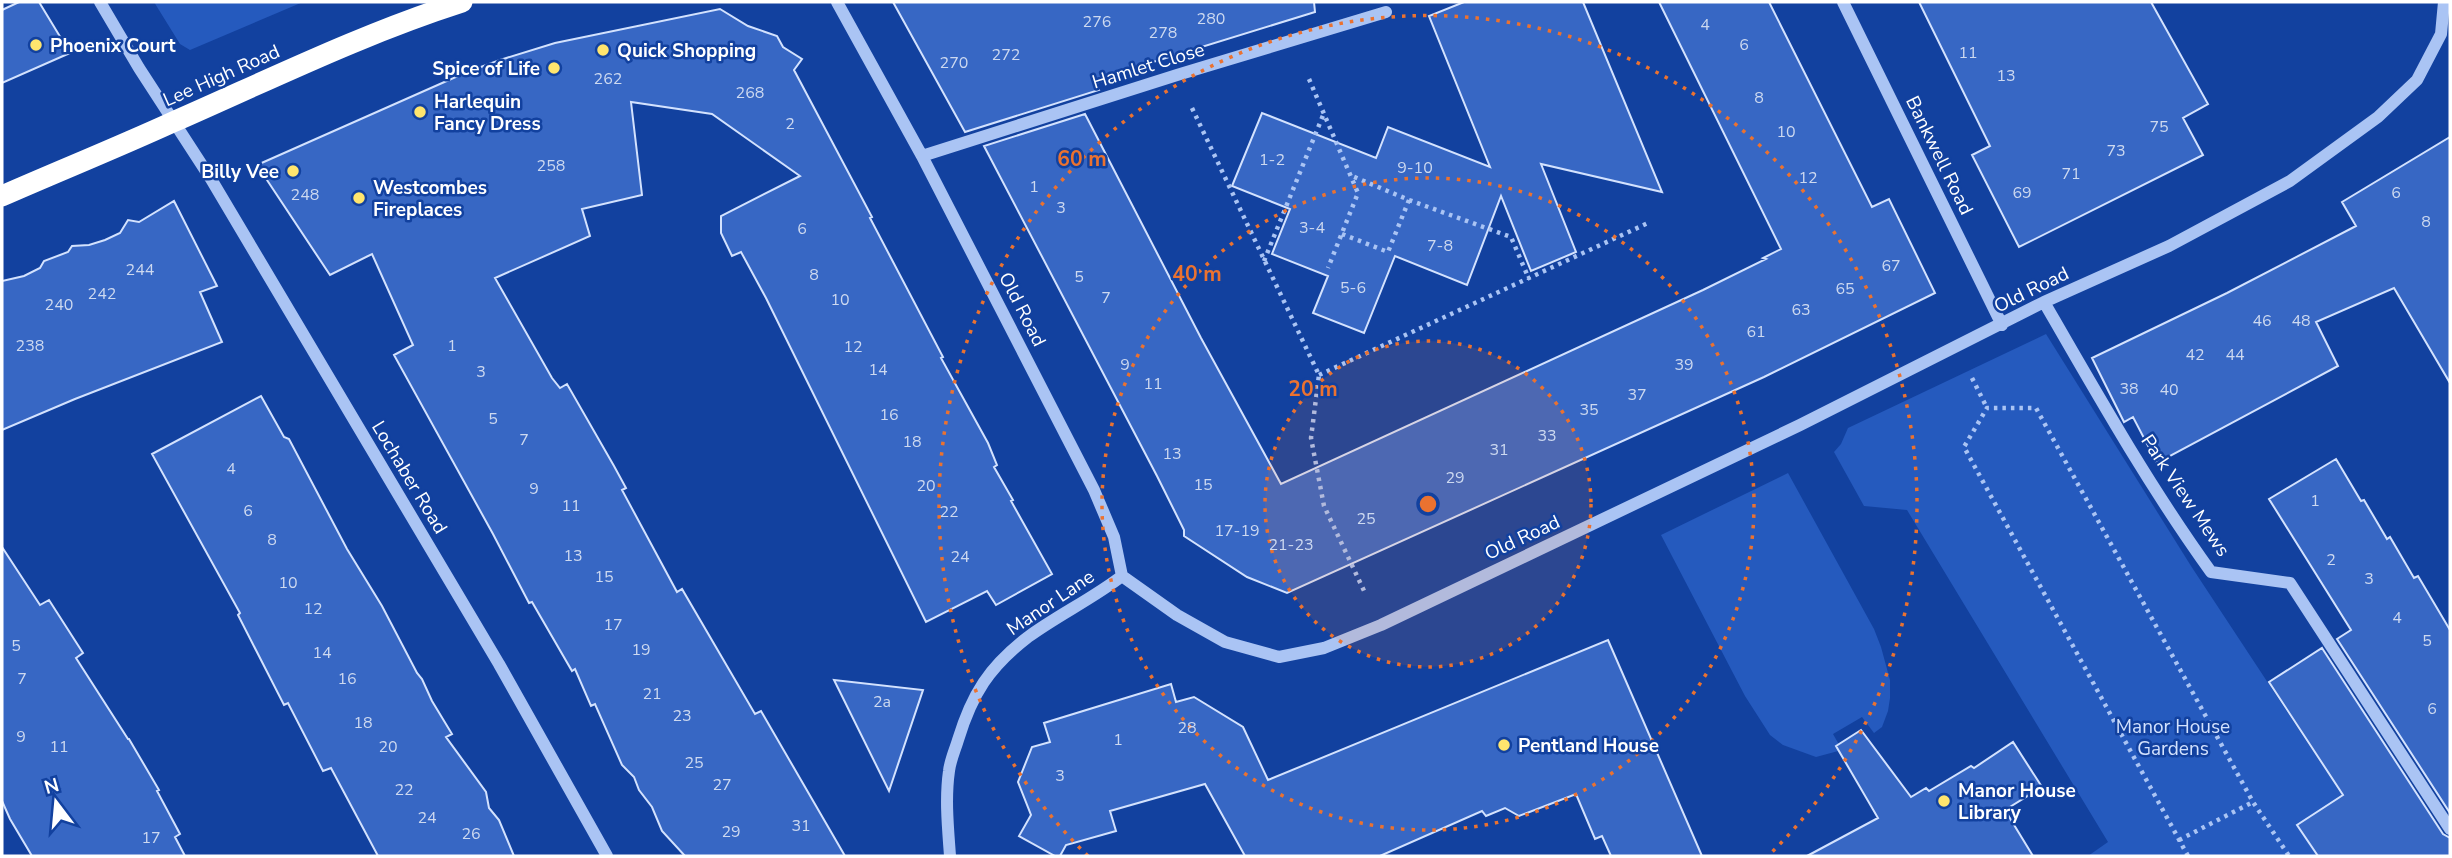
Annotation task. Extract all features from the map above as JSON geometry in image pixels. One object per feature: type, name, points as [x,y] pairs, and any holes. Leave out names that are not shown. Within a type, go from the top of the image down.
[{"type":"highway","name":"Lee High Road","points":[[2,196],[334,49],[415,17],[462,2]]},
{"type":"street","name":"Lochaber Road","points":[[100,2],[173,122],[211,178],[492,652],[607,856]]},
{"type":"street","name":"Old Road","points":[[837,2],[922,156],[1094,490],[1114,537],[1122,576],[1177,615],[1224,642],[1279,657],[1324,648],[1381,625],[1800,425],[2044,302],[2169,246],[2290,181],[2378,117],[2417,80],[2446,36],[2444,2]]},
{"type":"street","name":"Bankwell Road","points":[[1843,2],[2002,325]]},
{"type":"street","name":"Hamlet Close","points":[[922,156],[1386,12]]},
{"type":"street","name":"Park View Mews","points":[[2044,302],[2111,418],[2183,533],[2211,572],[2290,583],[2450,829]]},
{"type":"street","name":"Manor Lane","points":[[950,856],[949,768],[966,713],[980,685],[1000,660],[1029,637],[1122,576]]},
{"type":"path","points":[[1177,75],[1319,375],[1311,438],[1324,506],[1381,625]]},
{"type":"path","points":[[1309,79],[1358,193],[1328,268]]},
{"type":"path","points":[[1264,261],[1324,112]]},
{"type":"path","points":[[1352,176],[1511,237],[1529,279]]},
{"type":"path","points":[[1342,234],[1388,253],[1409,200]]},
{"type":"path","points":[[1319,375],[1648,223]]},
{"type":"path","points":[[2188,856],[1964,447],[1987,408],[2036,408],[2253,802],[2289,856]]},
{"type":"path","points":[[2179,839],[2253,802]]},
{"type":"green space","points":[[154,2],[303,2],[190,50],[180,44]]},
{"type":"green space","name":"Manor House Gardens","points":[[2046,334],[2191,566],[2382,856],[2088,856],[2108,842],[1907,510],[1864,506],[1834,452],[1848,428]]},
{"type":"green space","points":[[1788,473],[1874,629],[1890,680],[1888,711],[1882,727],[1874,733],[1862,717],[1833,734],[1842,750],[1816,757],[1783,745],[1770,735],[1745,696],[1661,535]]},
{"type":"building","name":"Phoenix Court","points":[[19,2],[39,2],[70,53],[2,83],[2,10]]},
{"type":"building","points":[[893,2],[1314,2],[1315,12],[1140,66],[1144,68],[1096,83],[1099,90],[965,132]]},
{"type":"building","points":[[1464,2],[1583,2],[1662,192],[1541,164],[1576,252],[1531,271],[1501,196],[1467,285],[1395,256],[1364,333],[1313,313],[1328,276],[1272,254],[1290,209],[1232,186],[1262,113],[1376,158],[1388,127],[1490,167],[1429,16]]},
{"type":"building","points":[[1659,2],[1769,2],[1872,207],[1889,199],[1935,293],[1764,377],[1287,593],[1247,577],[1184,536],[1184,530],[1157,476],[984,146],[1085,114],[1201,338],[1281,484],[1703,290],[1781,249]]},
{"type":"building","points":[[1919,2],[2151,2],[2208,104],[2183,118],[2203,155],[2019,247],[1972,155],[1990,146]]},
{"type":"building","points":[[720,9],[748,26],[777,36],[783,47],[802,59],[794,70],[872,217],[870,218],[943,357],[941,358],[988,443],[997,465],[994,467],[1013,500],[1011,501],[1052,574],[996,605],[987,591],[926,622],[766,298],[741,252],[732,256],[721,233],[721,216],[800,176],[712,114],[631,102],[642,195],[582,209],[590,236],[495,278],[552,378],[560,388],[567,384],[626,488],[622,490],[677,592],[682,589],[755,714],[761,711],[845,856],[685,856],[662,831],[652,807],[639,790],[634,777],[622,765],[595,704],[591,706],[575,669],[572,671],[532,602],[529,603],[394,355],[413,345],[372,254],[330,275],[257,165],[500,60],[555,43]]},
{"type":"building","points":[[2450,137],[2450,383],[2394,288],[2316,322],[2338,366],[2157,463],[2133,417],[2124,422],[2092,358],[2227,293],[2356,226],[2342,202]]},
{"type":"building","points":[[174,201],[217,286],[200,292],[222,342],[2,430],[2,281],[24,276],[40,268],[44,261],[68,252],[72,246],[105,240],[120,233],[128,220],[139,222]]},
{"type":"building","points":[[261,396],[284,437],[289,439],[347,549],[382,606],[452,734],[446,737],[486,792],[489,808],[499,820],[514,856],[378,856],[331,768],[323,771],[288,703],[284,705],[238,615],[240,613],[152,454]]},
{"type":"building","points":[[2336,459],[2387,539],[2390,537],[2414,578],[2418,576],[2450,630],[2450,813],[2337,639],[2351,630],[2269,499]]},
{"type":"building","points":[[2,547],[40,605],[49,600],[83,653],[76,658],[159,790],[157,791],[180,834],[175,837],[185,856],[32,856],[10,819],[2,801]]},
{"type":"building","name":"Pentland House","points":[[1608,640],[1702,856],[1611,856],[1602,836],[1595,839],[1576,794],[1519,816],[1505,808],[1486,816],[1482,811],[1380,856],[1245,856],[1205,784],[1110,811],[1116,831],[1066,845],[1060,856],[1055,856],[1019,836],[1031,815],[1018,782],[1032,747],[1050,742],[1044,723],[1171,684],[1176,702],[1194,697],[1243,727],[1268,780]]},
{"type":"building","points":[[2322,648],[2443,834],[2450,838],[2450,856],[2318,856],[2297,825],[2343,795],[2269,682]]},
{"type":"building","points":[[834,680],[923,690],[889,791]]},
{"type":"building","name":"Manor House Library","points":[[1861,730],[1911,797],[1926,788],[1929,791],[1971,766],[1974,768],[2013,742],[2042,787],[2005,810],[2033,856],[1807,856],[1878,818],[1836,746]]},
{"type":"place","name":"Phoenix Court","points":[[36,45]]},
{"type":"place","name":"Quick Shopping","points":[[603,50]]},
{"type":"place","name":"Spice of Life","points":[[554,68]]},
{"type":"place","name":"Harlequin Fancy Dress","points":[[420,112]]},
{"type":"place","name":"Billy Vee","points":[[293,171]]},
{"type":"place","name":"Westcombes Fireplaces","points":[[359,198]]},
{"type":"place","name":"Pentland House","points":[[1504,745]]},
{"type":"place","name":"Manor House Library","points":[[1944,801]]}]
